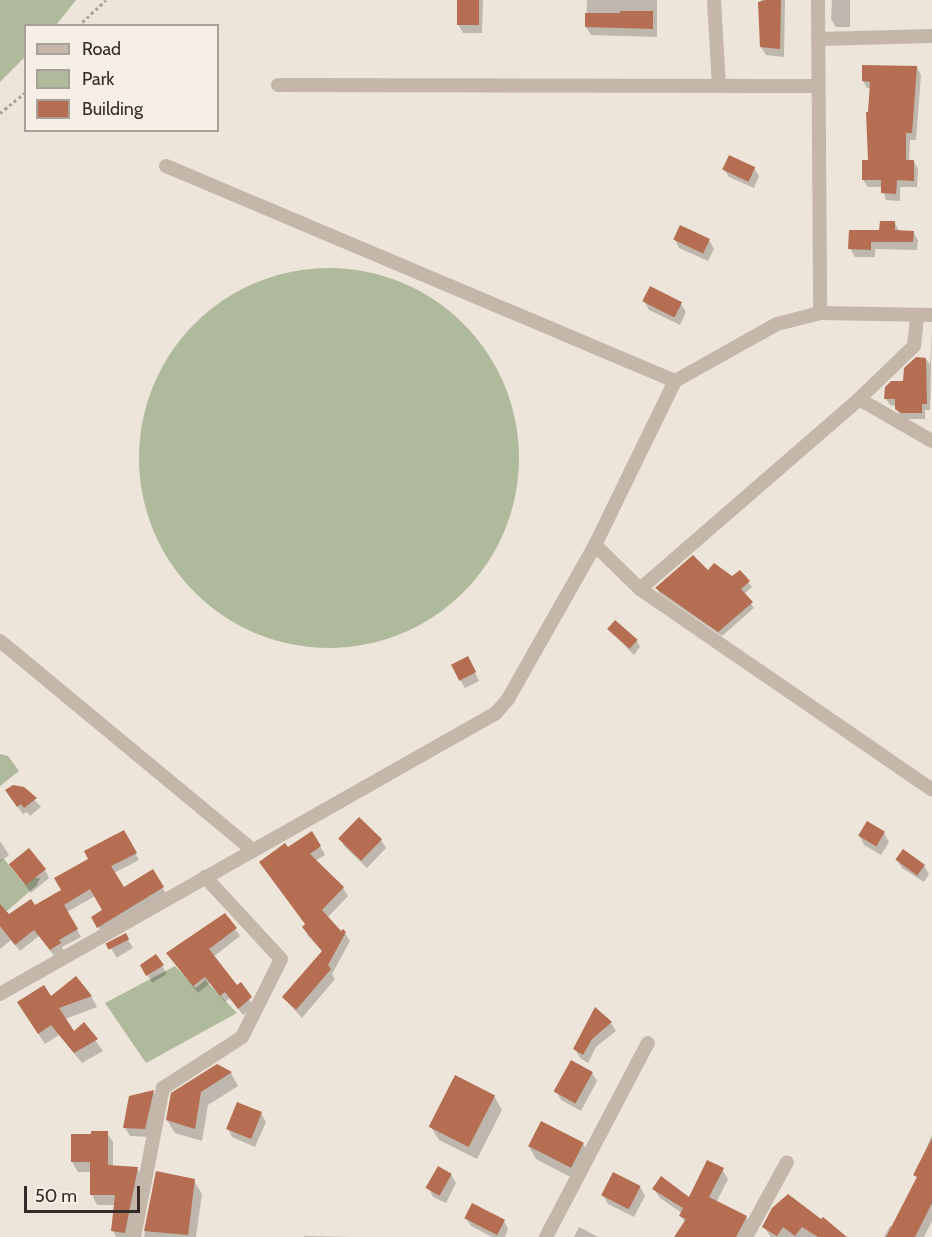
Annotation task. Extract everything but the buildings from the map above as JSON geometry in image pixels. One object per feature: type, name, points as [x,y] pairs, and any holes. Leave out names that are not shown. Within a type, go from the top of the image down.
[{"type":"street","points":[[714,0],[718,86]]},
{"type":"street","points":[[818,0],[820,313]]},
{"type":"street","points":[[818,39],[932,36]]},
{"type":"street","points":[[278,84],[818,86]]},
{"type":"street","points":[[166,166],[675,381]]},
{"type":"street","points":[[0,994],[496,713],[508,699],[595,544],[675,381],[777,324],[820,313],[932,315]]},
{"type":"street","points":[[640,589],[859,399],[914,346],[916,315]]},
{"type":"street","points":[[859,399],[932,441]]},
{"type":"street","points":[[595,544],[640,589],[932,790]]},
{"type":"street","points":[[0,641],[253,850]]},
{"type":"street","points":[[134,1237],[163,1088],[242,1037],[281,959],[205,878]]},
{"type":"street","points":[[546,1237],[648,1043]]},
{"type":"street","points":[[746,1237],[787,1162]]},
{"type":"path","points":[[80,24],[106,0]]},
{"type":"path","points":[[0,113],[24,94]]},
{"type":"green space","points":[[0,0],[76,0],[57,24],[24,24],[24,58],[0,82]]},
{"type":"green space","points":[[310,268],[348,268],[384,276],[419,290],[464,323],[487,352],[505,385],[516,421],[519,458],[516,495],[505,531],[487,564],[464,593],[435,616],[402,634],[348,648],[310,648],[274,640],[239,626],[208,605],[182,579],[161,548],[147,513],[139,477],[139,439],[147,403],[161,368],[182,337],[208,311],[239,290],[274,276]]},
{"type":"green space","points":[[0,754],[8,756],[19,771],[0,786]]},
{"type":"green space","points":[[4,859],[25,885],[34,878],[40,878],[37,885],[0,917],[0,860]]},
{"type":"green space","points":[[175,966],[196,988],[205,980],[237,1013],[146,1063],[105,1003]]}]
